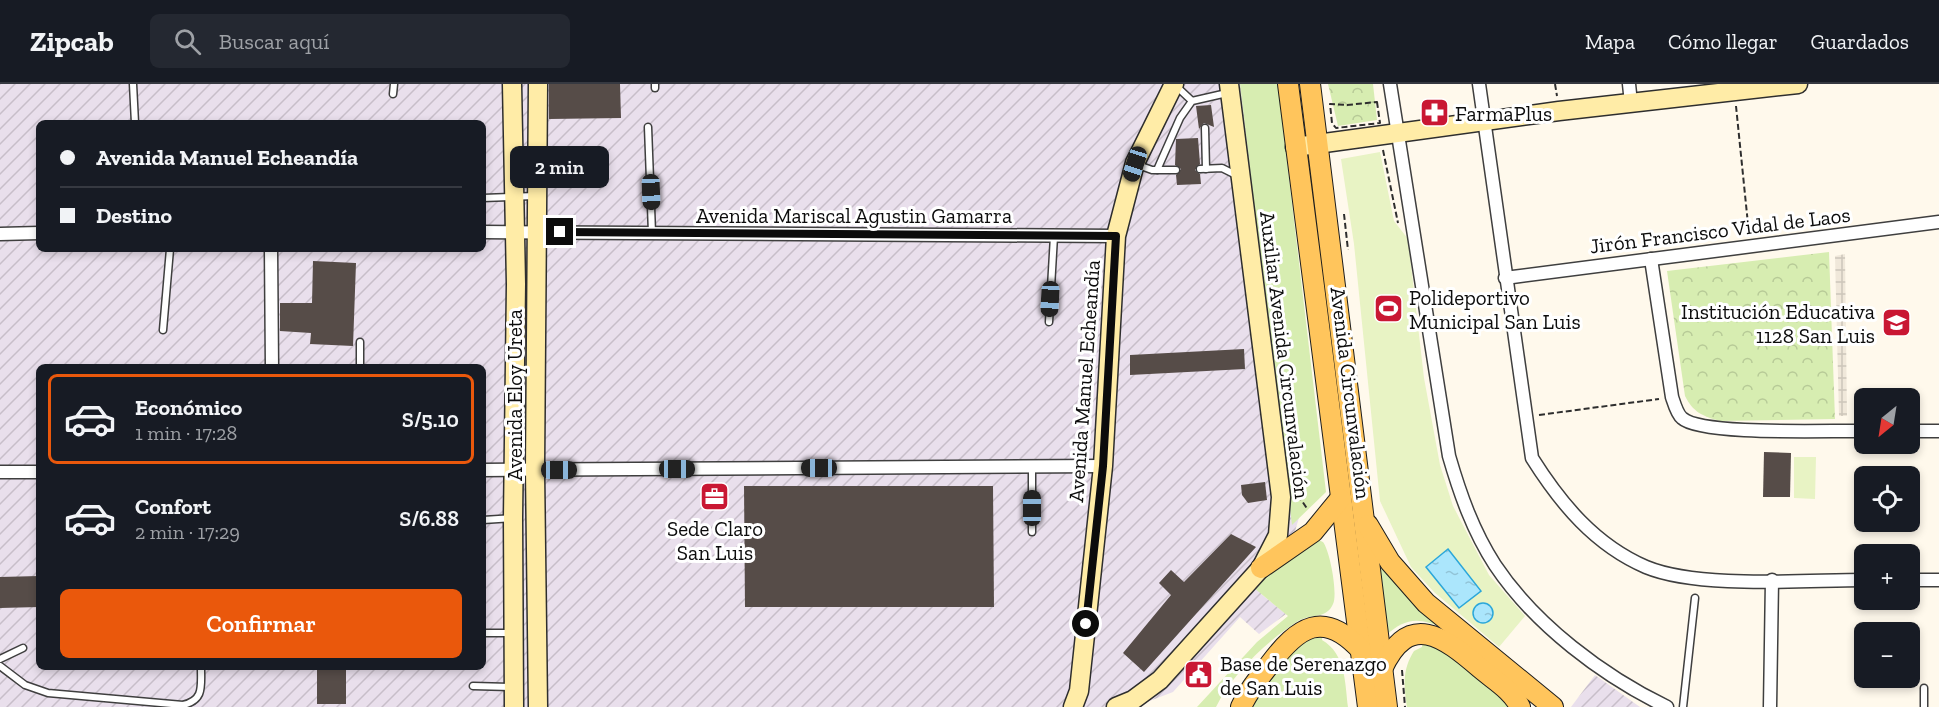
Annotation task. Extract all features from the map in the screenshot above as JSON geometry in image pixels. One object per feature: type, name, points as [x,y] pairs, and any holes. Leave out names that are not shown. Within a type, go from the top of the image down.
[{"type":"main road","name":"Avenida Circunvalación","points":[[1288,84],[1368,707]]},
{"type":"main road","name":"Avenida Circunvalación","points":[[1310,84],[1387,707]]},
{"type":"main road","points":[[1261,568],[1307,538],[1340,499]]},
{"type":"main road","points":[[1361,508],[1382,550],[1419,596],[1553,707]]},
{"type":"main road","points":[[1241,707],[1253,684],[1286,642],[1306,628],[1321,627],[1338,632],[1360,650]]},
{"type":"main road","points":[[1382,669],[1400,641],[1417,634],[1431,635],[1454,645],[1511,694],[1520,707]]},
{"type":"street","name":"Avenida Manuel Echeandía","points":[[1080,702],[1103,466],[1116,236],[1135,164],[1174,84]]},
{"type":"street","points":[[1390,84],[1449,456],[1465,507],[1495,564],[1540,617],[1605,670],[1667,707]]},
{"type":"street","points":[[1479,84],[1532,458],[1553,492],[1578,520],[1610,547],[1647,567],[1692,579],[1854,580]]},
{"type":"street","points":[[1629,84],[1631,103]]},
{"type":"street","points":[[1295,147],[1631,103],[1798,84]]},
{"type":"street","name":"Auxiliar Avenida Circunvalación","points":[[1116,707],[1133,700],[1160,680],[1261,568],[1278,536],[1280,489],[1230,88]]},
{"type":"street","points":[[512,89],[538,89]]},
{"type":"street","name":"Avenida Eloy Ureta","points":[[512,89],[516,284],[513,405],[514,707]]},
{"type":"street","name":"Avenida Eloy Ureta","points":[[538,89],[535,470],[538,707]]},
{"type":"street","name":"Jirón Francisco Vidal de Laos","points":[[1505,278],[1939,222]]},
{"type":"street","name":"Avenida Mariscal Agustin Gamarra","points":[[486,232],[1116,236]]},
{"type":"street","points":[[0,234],[36,233]]},
{"type":"street","points":[[271,252],[272,364]]},
{"type":"street","points":[[1651,259],[1672,397],[1682,418],[1701,427],[1854,430]]},
{"type":"street","points":[[516,284],[537,284]]},
{"type":"street","points":[[513,405],[536,406]]},
{"type":"street","points":[[1920,431],[1939,431]]},
{"type":"street","points":[[486,470],[1103,466]]},
{"type":"street","points":[[0,472],[36,472]]},
{"type":"street","points":[[513,552],[536,551]]},
{"type":"street","points":[[1770,707],[1772,580]]},
{"type":"street","points":[[1920,580],[1939,580]]},
{"type":"street","points":[[514,679],[538,671]]},
{"type":"lane","points":[[133,84],[135,120]]},
{"type":"lane","points":[[393,94],[394,84]]},
{"type":"lane","points":[[1174,84],[1192,101]]},
{"type":"lane","points":[[1157,170],[1180,118],[1192,101],[1230,88]]},
{"type":"lane","points":[[1202,105],[1203,97]]},
{"type":"lane","points":[[648,128],[652,233]]},
{"type":"lane","points":[[1205,128],[1203,169],[1228,170],[1241,179]]},
{"type":"lane","points":[[1135,164],[1157,170],[1176,170]]},
{"type":"lane","points":[[486,198],[537,196]]},
{"type":"lane","points":[[1049,322],[1054,236]]},
{"type":"lane","points":[[163,330],[170,252]]},
{"type":"lane","points":[[360,342],[360,364]]},
{"type":"lane","points":[[1032,467],[1032,532]]},
{"type":"lane","points":[[486,520],[513,518]]},
{"type":"lane","points":[[1683,707],[1695,598]]},
{"type":"lane","points":[[486,633],[514,633]]},
{"type":"lane","points":[[0,659],[23,648]]},
{"type":"lane","points":[[0,666],[25,685],[48,693],[183,705],[195,702],[201,695],[201,670]]},
{"type":"lane","points":[[473,686],[514,679]]},
{"type":"lane","points":[[1923,688],[1924,707]]},
{"type":"path","points":[[1735,91],[1750,245]]},
{"type":"path","points":[[1330,104],[1377,102],[1380,123]]},
{"type":"path","points":[[1383,150],[1396,222],[1401,226]]},
{"type":"path","points":[[1343,210],[1350,244],[1347,253]]},
{"type":"path","points":[[1525,417],[1672,397]]},
{"type":"path","points":[[1280,489],[1296,493],[1319,526]]},
{"type":"path","points":[[1402,664],[1405,707]]},
{"type":"shaded area","points":[[0,84],[1256,84],[1310,480],[1284,569],[1261,594],[1286,614],[1259,634],[1240,617],[1173,692],[1134,707],[0,707]]},
{"type":"shaded area","points":[[1845,254],[1847,416],[1839,416],[1835,256]]},
{"type":"shaded area","points":[[1595,675],[1640,707],[1571,707]]},
{"type":"green space","points":[[1240,84],[1278,84],[1326,492],[1292,525]]},
{"type":"green space","points":[[1328,84],[1373,84],[1377,120],[1338,126]]},
{"type":"green space","name":"Polideportivo Municipal San Luis","points":[[1380,152],[1394,221],[1408,239],[1424,378],[1440,465],[1453,506],[1489,575],[1525,616],[1499,647],[1434,592],[1411,567],[1380,501],[1354,244],[1341,159]]},
{"type":"green space","points":[[1829,252],[1835,419],[1720,421],[1695,410],[1685,396],[1667,271]]},
{"type":"green space","points":[[1794,457],[1816,457],[1815,499],[1794,498]]},
{"type":"green space","points":[[1316,539],[1323,542],[1331,563],[1335,591],[1330,609],[1322,614],[1298,621],[1274,638],[1231,682],[1216,707],[1197,707],[1257,642],[1288,616],[1254,588],[1270,571]]},
{"type":"green space","points":[[1373,544],[1445,629],[1428,622],[1413,621],[1399,626],[1384,637]]},
{"type":"green space","points":[[1322,634],[1322,640],[1336,653],[1340,661],[1345,679],[1348,707],[1247,707],[1293,641]]},
{"type":"green space","points":[[1423,640],[1429,640],[1484,679],[1510,707],[1407,707],[1405,685],[1407,665],[1414,651],[1422,647]]},
{"type":"water","points":[[1448,549],[1481,591],[1459,608],[1426,567]]},
{"type":"water","points":[[1483,603],[1490,606],[1493,613],[1490,620],[1483,623],[1476,620],[1473,613],[1476,606]]},
{"type":"building","points":[[549,84],[620,84],[621,118],[549,119]]},
{"type":"building","points":[[1211,105],[1214,127],[1204,123],[1199,129],[1196,106]]},
{"type":"building","points":[[1198,138],[1200,164],[1195,170],[1200,174],[1201,184],[1177,185],[1176,175],[1181,169],[1175,165],[1176,139]]},
{"type":"building","points":[[313,261],[356,263],[353,346],[310,344],[311,333],[280,331],[280,303],[312,303]]},
{"type":"building","points":[[1244,349],[1245,369],[1130,375],[1130,355]]},
{"type":"building","points":[[1764,452],[1791,453],[1790,497],[1763,497]]},
{"type":"building","points":[[1265,482],[1267,500],[1248,503],[1242,495],[1241,485]]},
{"type":"building","points":[[744,486],[993,486],[994,607],[745,607]]},
{"type":"building","points":[[1231,534],[1256,547],[1144,672],[1123,653],[1171,595],[1159,583],[1171,570],[1184,582]]},
{"type":"building","points":[[36,576],[36,607],[0,608],[0,577]]},
{"type":"building","points":[[317,670],[346,670],[346,704],[317,704]]},
{"type":"place","name":"FarmaPlus","points":[[1434,113]]},
{"type":"place","name":"Polideportivo Municipal San Luis","points":[[1388,309]]},
{"type":"place","name":"Institución Educativa 1128 San Luis","points":[[1896,323]]},
{"type":"place","name":"Sede Claro San Luis","points":[[715,497]]},
{"type":"place","name":"Base de Serenazgo de San Luis","points":[[1199,675]]},
{"type":"route","points":[[560,232],[1116,236],[1103,466],[1086,624]]}]
